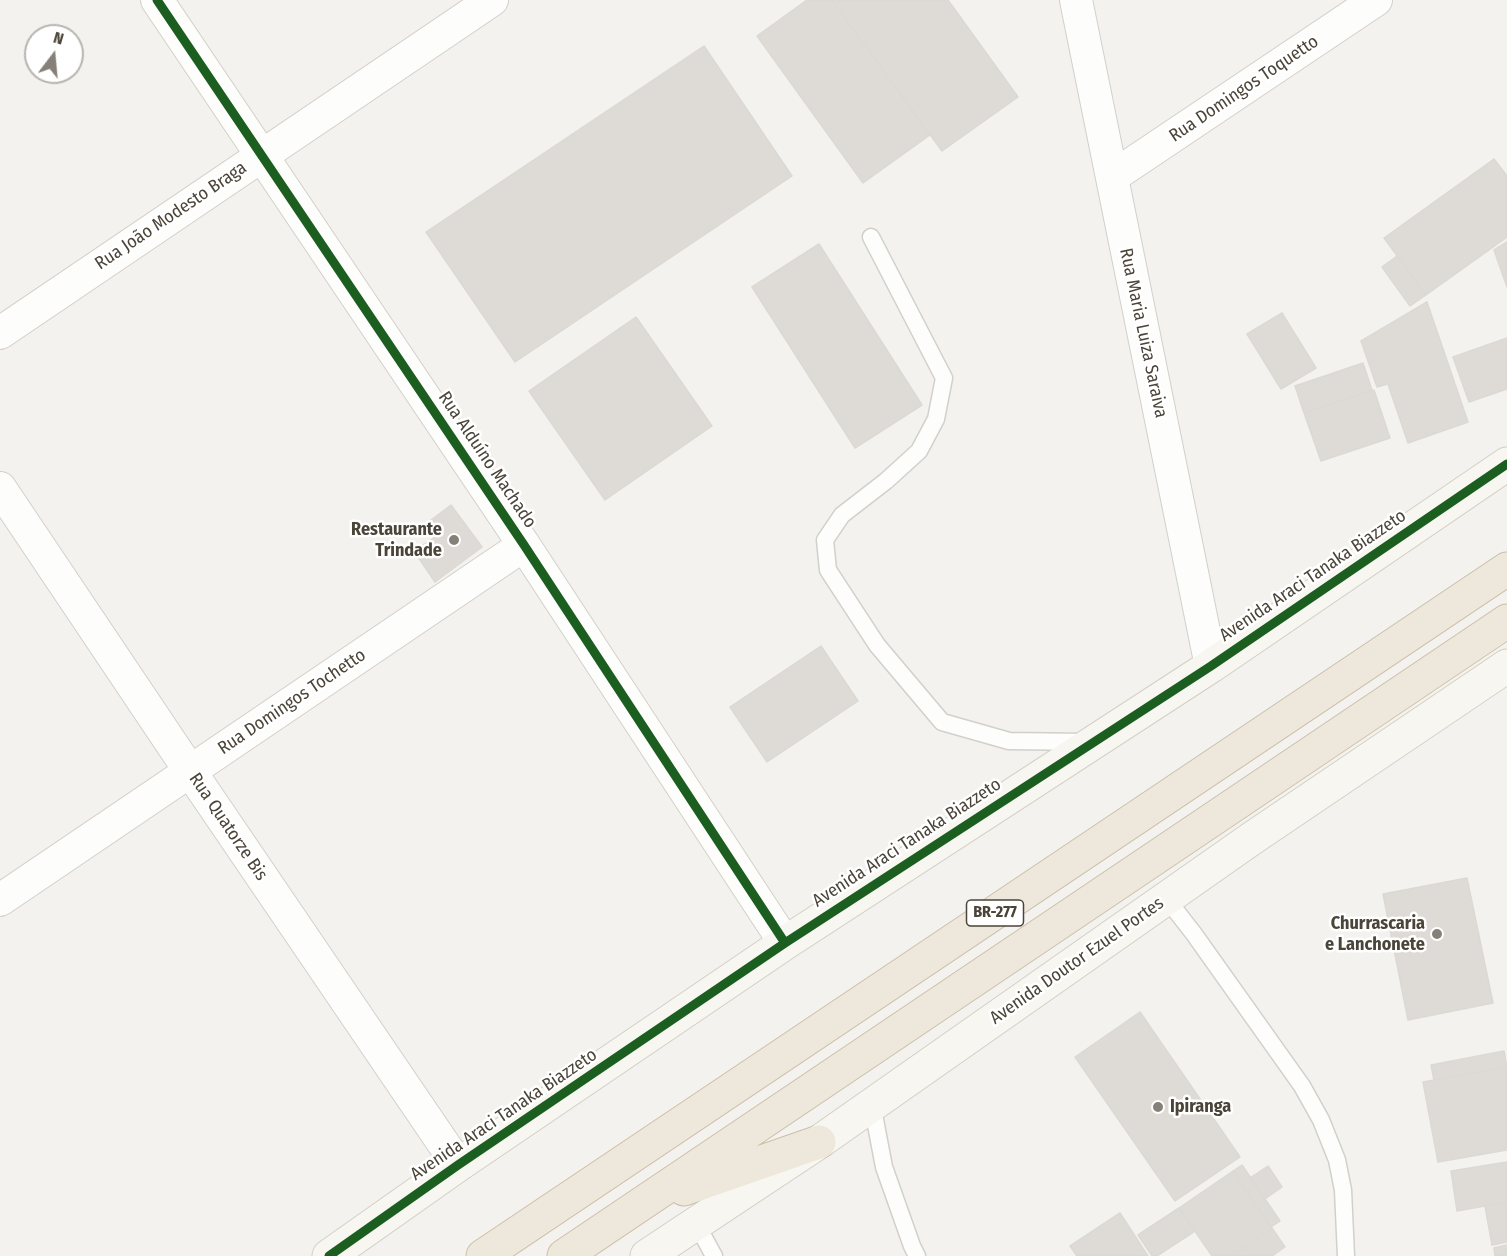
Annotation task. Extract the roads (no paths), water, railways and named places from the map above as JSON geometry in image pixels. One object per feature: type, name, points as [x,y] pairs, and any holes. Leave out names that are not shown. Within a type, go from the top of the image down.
[{"type":"highway","name":"BR-277","points":[[483,1256],[1507,569]]},
{"type":"highway","name":"BR-277","points":[[564,1256],[1507,621]]},
{"type":"highway","points":[[640,1205],[819,1142]]},
{"type":"street","name":"Rua Alduíno Machado","points":[[157,0],[524,545],[784,943]]},
{"type":"street","name":"Rua João Modesto Braga","points":[[0,333],[492,0]]},
{"type":"street","name":"Rua Maria Luiza Saraiva","points":[[1076,0],[1211,666]]},
{"type":"street","name":"Rua Domingos Toquetto","points":[[1112,177],[1376,0]]},
{"type":"street","name":"Avenida Araci Tanaka Biazzeto","points":[[329,1256],[458,1165],[784,943],[1211,666],[1507,464]]},
{"type":"street","name":"Rua Quatorze Bis","points":[[0,488],[458,1165]]},
{"type":"street","name":"Rua Domingos Tochetto","points":[[0,900],[524,545]]},
{"type":"street","name":"Avenida Doutor Ezuel Portes","points":[[647,1256],[819,1142],[1251,839],[1507,666]]},
{"type":"lane","points":[[871,237],[944,378],[936,419],[919,451],[886,481],[842,515],[825,540],[828,570],[878,645],[942,722],[1009,741],[1094,742]]},
{"type":"lane","points":[[1166,898],[1302,1086],[1321,1120],[1337,1160],[1343,1190],[1346,1256]]},
{"type":"lane","points":[[872,1104],[884,1167],[917,1256]]},
{"type":"lane","points":[[696,1223],[714,1256]]},
{"type":"place","name":"Restaurante Trindade","points":[[454,540]]},
{"type":"place","name":"Churrascaria e Lanchonete","points":[[1437,934]]},
{"type":"place","name":"Ipiranga","points":[[1158,1107]]}]
